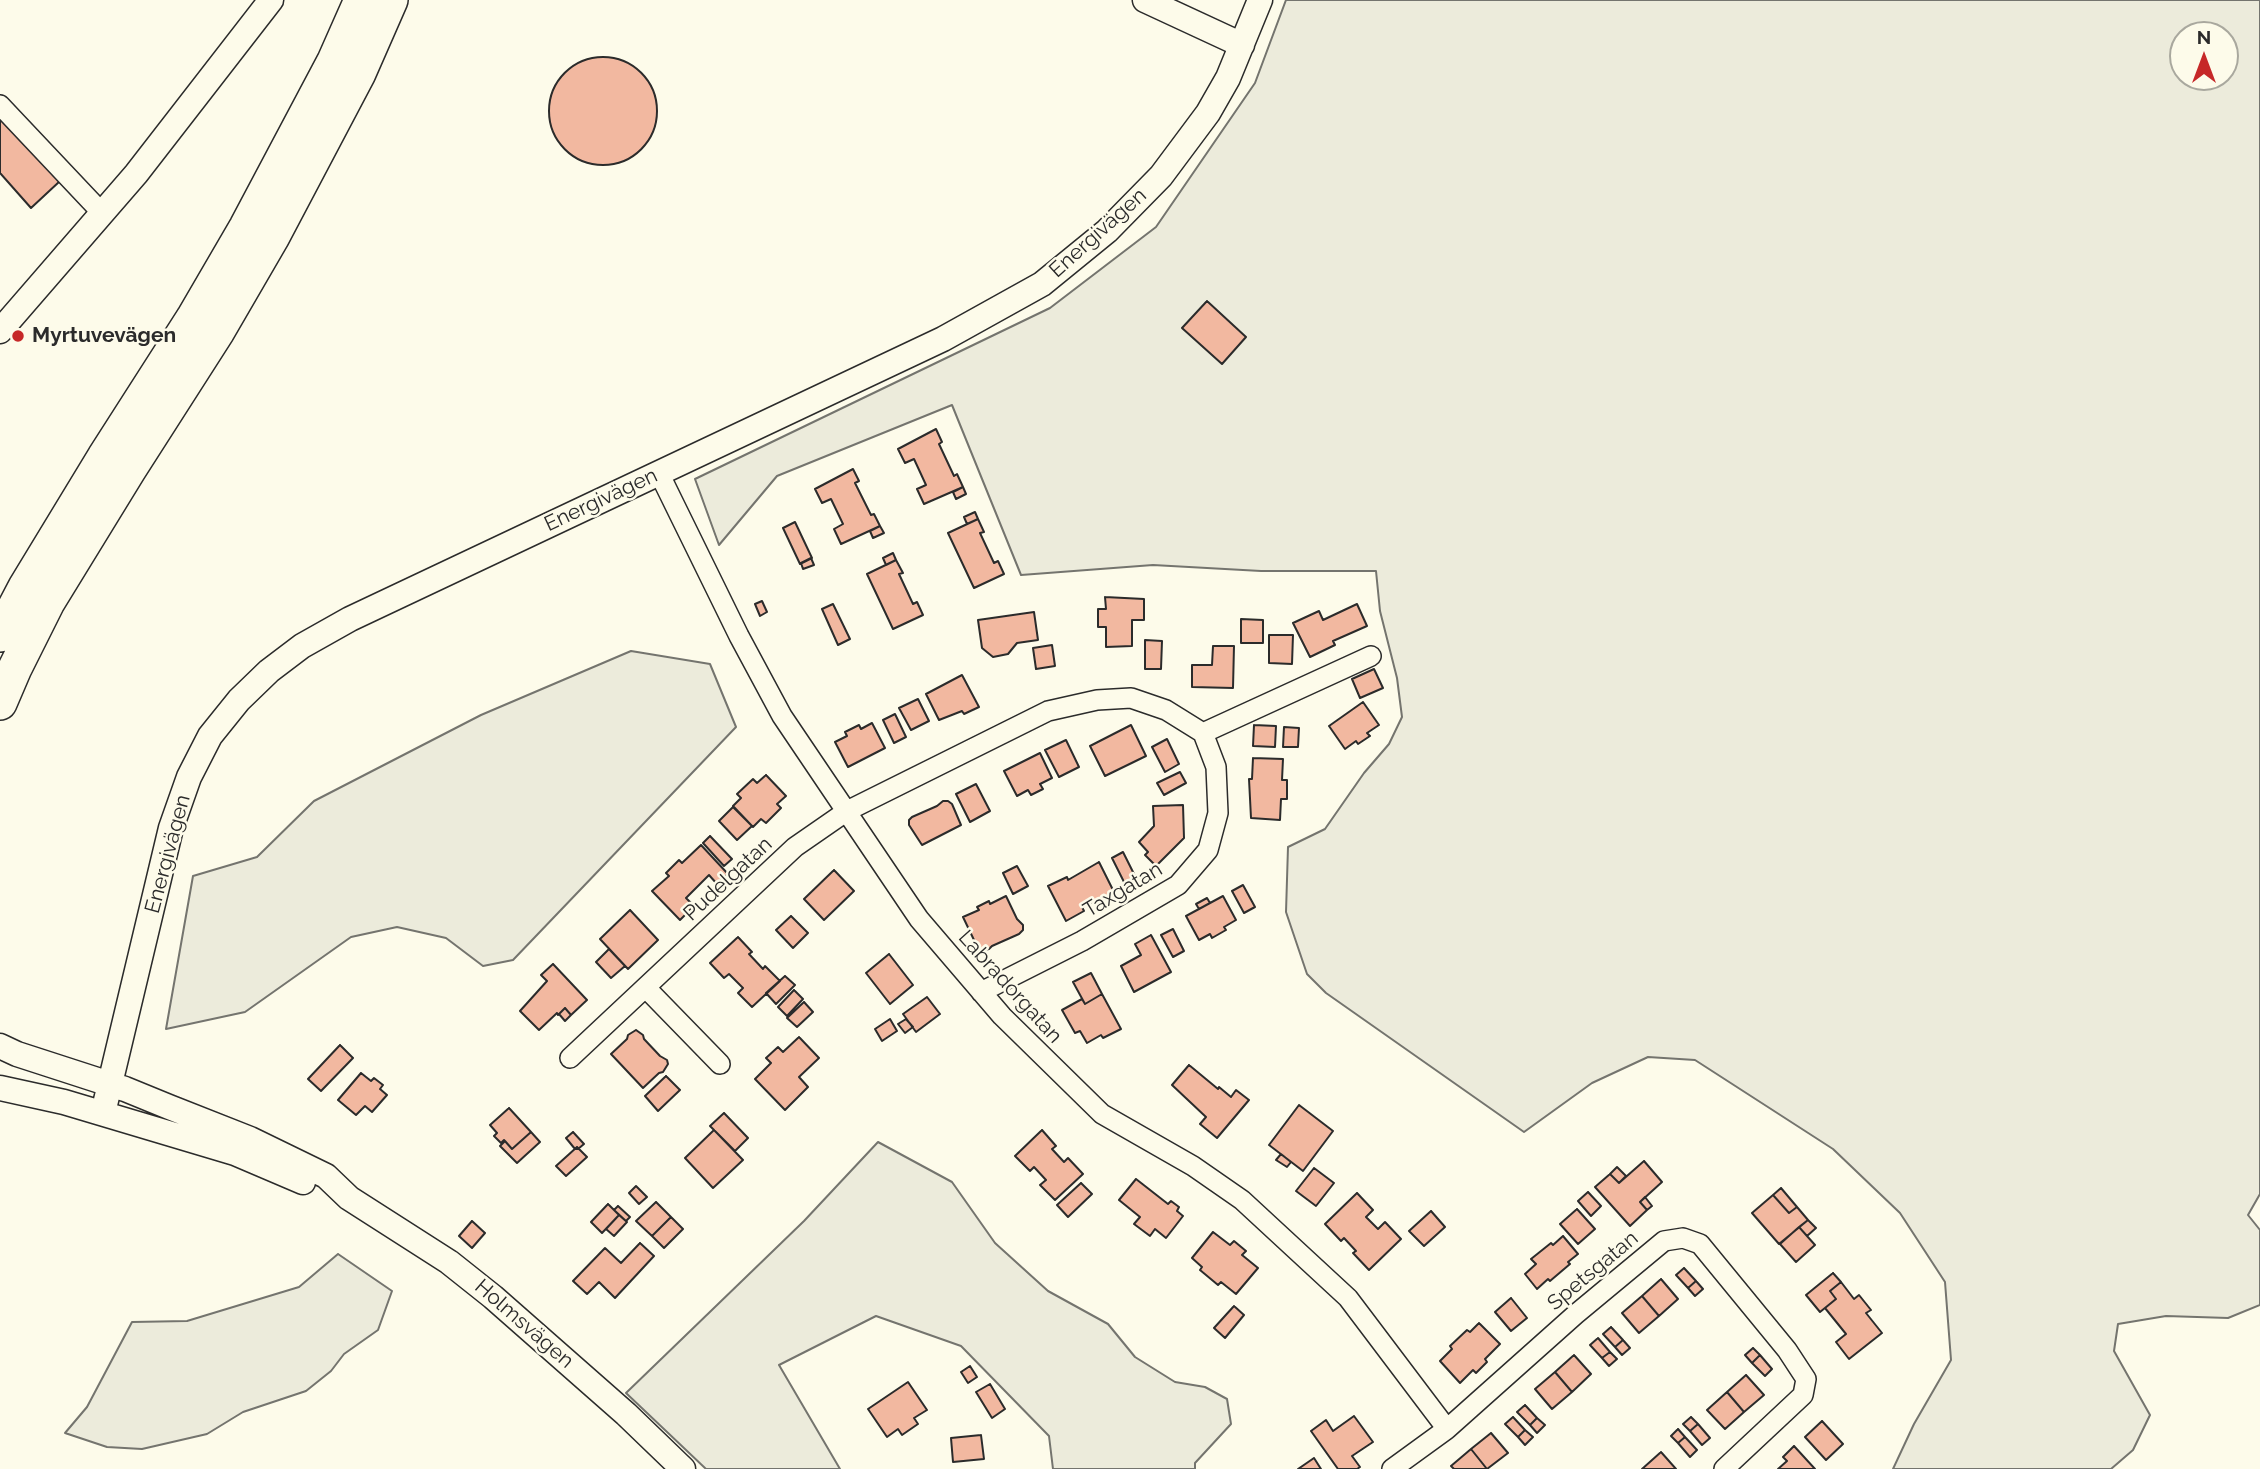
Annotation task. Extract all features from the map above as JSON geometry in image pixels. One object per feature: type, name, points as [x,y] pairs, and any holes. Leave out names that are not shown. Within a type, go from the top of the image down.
[{"type":"highway","points":[[0,635],[25,587],[194,318],[246,227],[334,61],[361,0]]},
{"type":"highway","points":[[0,703],[48,603],[218,331],[272,238],[359,73],[391,0]]},
{"type":"street","points":[[0,331],[135,174],[271,0]]},
{"type":"street","points":[[1145,0],[1242,45]]},
{"type":"street","name":"Energivägen","points":[[103,1113],[171,828],[189,777],[210,736],[239,700],[269,671],[302,646],[338,626],[943,339],[1042,284],[1107,231],[1161,176],[1208,113],[1228,78],[1260,0]]},
{"type":"street","points":[[0,105],[102,214]]},
{"type":"street","name":"Labradorgatan","points":[[659,473],[739,636],[782,716],[919,919],[981,992],[1040,1055],[1102,1114],[1193,1166],[1242,1200],[1348,1298],[1447,1429]]},
{"type":"street","points":[[847,811],[1048,711],[1097,700],[1131,698],[1166,710],[1203,733],[1371,656]]},
{"type":"street","name":"Taxgatan","points":[[981,992],[1082,941],[1178,885],[1208,850],[1218,813],[1216,767],[1203,733]]},
{"type":"street","name":"Pudelgatan","points":[[570,1058],[795,847],[847,811]]},
{"type":"street","points":[[646,988],[720,1064]]},
{"type":"street","name":"Holmsvägen","points":[[0,1046],[40,1062],[111,1084],[250,1139],[326,1176],[349,1198],[449,1262],[493,1297],[626,1414],[683,1469]]},
{"type":"street","name":"Holmsvägen","points":[[0,1088],[103,1113],[235,1153],[319,1190],[349,1198]]},
{"type":"street","name":"Spetsgatan","points":[[1392,1469],[1447,1429],[1576,1314],[1664,1241],[1683,1238],[1700,1244],[1787,1350],[1806,1379],[1803,1395],[1724,1469]]},
{"type":"shaded area","points":[[1286,0],[2260,0],[2260,1194],[2248,1215],[2260,1230],[2260,1305],[2228,1318],[2166,1316],[2118,1324],[2114,1351],[2150,1415],[2133,1450],[2111,1469],[1893,1469],[1914,1424],[1951,1360],[1945,1282],[1900,1213],[1833,1149],[1695,1060],[1648,1057],[1592,1083],[1524,1132],[1326,993],[1307,974],[1286,912],[1288,847],[1325,829],[1364,773],[1389,744],[1402,717],[1397,678],[1380,611],[1376,571],[1261,571],[1153,565],[1021,575],[952,405],[777,476],[719,545],[695,479],[1050,308],[1156,227],[1255,83]]},
{"type":"shaded area","points":[[631,651],[710,664],[736,727],[513,960],[483,966],[446,938],[397,927],[351,937],[245,1012],[166,1029],[193,876],[257,857],[314,801],[481,715]]},
{"type":"shaded area","points":[[878,1142],[952,1182],[995,1243],[1048,1291],[1108,1324],[1135,1357],[1175,1382],[1205,1387],[1227,1399],[1231,1424],[1195,1463],[1195,1469],[1053,1469],[1049,1436],[961,1346],[876,1316],[779,1365],[840,1469],[706,1469],[626,1393],[804,1221]]},
{"type":"shaded area","points":[[338,1254],[392,1291],[378,1330],[344,1354],[331,1371],[306,1391],[243,1412],[207,1434],[142,1449],[107,1447],[65,1433],[87,1407],[132,1322],[187,1321],[299,1287]]},
{"type":"building","points":[[603,57],[624,61],[641,73],[653,90],[657,111],[653,132],[641,149],[624,161],[603,165],[582,161],[565,149],[553,132],[549,111],[553,90],[565,73],[582,61]]},
{"type":"building","points":[[0,114],[60,181],[31,208],[0,173]]},
{"type":"building","points":[[1207,301],[1246,337],[1222,364],[1182,328]]},
{"type":"building","points":[[936,429],[942,442],[939,444],[954,476],[957,474],[963,487],[924,504],[917,489],[926,485],[914,459],[905,463],[898,449]]},
{"type":"building","points":[[853,469],[859,481],[855,483],[871,515],[874,514],[880,526],[841,544],[834,529],[843,524],[831,499],[822,503],[815,489]]},
{"type":"building","points":[[963,487],[966,494],[956,499],[953,492]]},
{"type":"building","points":[[975,512],[978,519],[967,524],[964,517]]},
{"type":"building","points":[[978,519],[984,532],[980,533],[994,563],[998,561],[1004,574],[974,588],[948,533]]},
{"type":"building","points":[[795,522],[812,558],[800,564],[783,528]]},
{"type":"building","points":[[880,526],[884,533],[873,538],[870,531]]},
{"type":"building","points":[[893,553],[896,560],[886,565],[883,558]]},
{"type":"building","points":[[811,558],[814,565],[803,569],[801,563]]},
{"type":"building","points":[[896,560],[903,573],[899,574],[913,604],[917,602],[923,615],[893,629],[867,574]]},
{"type":"building","points":[[1105,597],[1144,599],[1144,620],[1132,620],[1132,646],[1106,647],[1106,627],[1098,627],[1098,609],[1106,609]]},
{"type":"building","points":[[762,601],[767,612],[760,616],[755,604]]},
{"type":"building","points":[[833,604],[850,639],[838,645],[822,609]]},
{"type":"building","points":[[1357,604],[1367,626],[1333,641],[1335,645],[1310,657],[1293,623],[1319,611],[1323,620]]},
{"type":"building","points":[[1034,612],[1038,640],[1017,643],[1008,654],[993,657],[982,648],[978,620]]},
{"type":"building","points":[[1241,619],[1263,620],[1263,643],[1241,643]]},
{"type":"building","points":[[1269,635],[1293,635],[1292,664],[1269,663]]},
{"type":"building","points":[[1145,640],[1162,641],[1161,669],[1145,669]]},
{"type":"building","points":[[1052,645],[1055,666],[1036,669],[1033,648]]},
{"type":"building","points":[[1213,646],[1234,646],[1233,688],[1192,687],[1192,665],[1212,665]]},
{"type":"building","points":[[1374,669],[1383,688],[1360,698],[1352,679]]},
{"type":"building","points":[[962,675],[979,707],[939,720],[926,694]]},
{"type":"building","points":[[918,699],[929,721],[911,730],[899,708]]},
{"type":"building","points":[[1363,702],[1379,725],[1367,733],[1370,736],[1345,749],[1329,726]]},
{"type":"building","points":[[895,714],[906,737],[894,743],[883,720]]},
{"type":"building","points":[[872,723],[885,748],[848,767],[835,742],[847,736],[845,732],[859,725],[861,729]]},
{"type":"building","points":[[1131,725],[1146,756],[1105,776],[1090,746]]},
{"type":"building","points":[[1254,725],[1276,726],[1275,747],[1253,746]]},
{"type":"building","points":[[1284,727],[1299,728],[1298,747],[1283,747]]},
{"type":"building","points":[[1167,739],[1179,764],[1165,772],[1152,747]]},
{"type":"building","points":[[1066,740],[1079,767],[1059,777],[1045,750]]},
{"type":"building","points":[[1040,753],[1052,778],[1040,784],[1043,789],[1031,795],[1028,790],[1017,796],[1004,771]]},
{"type":"building","points":[[1253,758],[1283,759],[1282,780],[1287,780],[1287,799],[1281,799],[1280,820],[1251,818],[1249,779],[1252,779]]},
{"type":"building","points":[[1180,772],[1186,783],[1164,795],[1157,783]]},
{"type":"building","points":[[766,775],[786,796],[777,804],[781,808],[766,823],[761,819],[753,827],[733,806],[741,798],[737,794],[753,779],[757,783]]},
{"type":"building","points":[[976,784],[990,811],[970,822],[956,794]]},
{"type":"building","points":[[943,801],[952,804],[961,825],[922,845],[909,825],[909,820]]},
{"type":"building","points":[[1183,805],[1184,838],[1156,866],[1145,855],[1148,852],[1139,842],[1154,826],[1153,806]]},
{"type":"building","points":[[733,807],[752,826],[737,840],[719,821]]},
{"type":"building","points":[[710,836],[732,859],[724,866],[703,843]]},
{"type":"building","points":[[701,845],[728,874],[717,884],[709,875],[686,898],[694,906],[680,920],[652,891],[669,876],[666,873],[679,860],[682,863]]},
{"type":"building","points":[[1123,852],[1136,878],[1125,884],[1112,858]]},
{"type":"building","points":[[1099,862],[1115,894],[1096,904],[1094,901],[1082,907],[1084,911],[1066,921],[1048,886],[1067,877],[1068,880]]},
{"type":"building","points":[[1017,866],[1028,886],[1013,894],[1003,873]]},
{"type":"building","points":[[834,870],[854,891],[824,920],[804,899]]},
{"type":"building","points":[[1243,885],[1255,907],[1244,913],[1232,891]]},
{"type":"building","points":[[1006,896],[1017,919],[1023,925],[1023,930],[989,949],[980,951],[974,944],[963,917],[979,910],[977,907],[989,901],[990,904]]},
{"type":"building","points":[[1223,896],[1236,920],[1212,938],[1210,934],[1199,940],[1186,916]]},
{"type":"building","points":[[1207,898],[1210,903],[1199,909],[1196,904]]},
{"type":"building","points":[[630,910],[658,940],[628,969],[600,939]]},
{"type":"building","points":[[791,916],[808,933],[793,948],[776,930]]},
{"type":"building","points":[[1173,929],[1184,951],[1173,957],[1161,935]]},
{"type":"building","points":[[1151,935],[1171,972],[1134,992],[1121,966],[1141,955],[1135,944]]},
{"type":"building","points":[[738,937],[763,969],[765,966],[780,981],[752,1007],[738,993],[743,988],[729,974],[724,978],[710,963]]},
{"type":"building","points":[[609,949],[625,966],[611,978],[596,962]]},
{"type":"building","points":[[889,954],[913,985],[890,1004],[866,973]]},
{"type":"building","points":[[553,964],[587,1000],[571,1015],[565,1008],[558,1015],[557,1013],[539,1030],[520,1011],[547,981],[541,975]]},
{"type":"building","points":[[1091,973],[1102,994],[1085,1004],[1073,982]]},
{"type":"building","points":[[785,976],[795,985],[776,1004],[766,993]]},
{"type":"building","points":[[794,990],[803,999],[787,1016],[778,1007]]},
{"type":"building","points":[[1102,994],[1121,1029],[1087,1043],[1080,1031],[1075,1033],[1062,1010],[1082,999],[1085,1004]]},
{"type":"building","points":[[927,997],[940,1014],[916,1032],[903,1014]]},
{"type":"building","points":[[804,1002],[813,1012],[797,1027],[787,1018]]},
{"type":"building","points":[[565,1008],[571,1015],[565,1021],[559,1014]]},
{"type":"building","points":[[890,1019],[897,1031],[882,1041],[875,1029]]},
{"type":"building","points":[[906,1019],[913,1027],[905,1033],[898,1024]]},
{"type":"building","points":[[636,1030],[668,1064],[663,1072],[643,1088],[611,1054]]},
{"type":"building","points":[[799,1037],[819,1058],[799,1077],[808,1087],[785,1110],[755,1079],[771,1063],[766,1058],[778,1047],[783,1052]]},
{"type":"building","points":[[340,1045],[353,1058],[321,1091],[308,1079]]},
{"type":"building","points":[[1189,1065],[1231,1097],[1236,1090],[1249,1100],[1217,1138],[1200,1124],[1206,1117],[1172,1085]]},
{"type":"building","points":[[361,1073],[371,1081],[374,1078],[383,1085],[380,1089],[387,1095],[372,1112],[365,1106],[356,1115],[338,1100]]},
{"type":"building","points":[[666,1076],[680,1090],[658,1111],[645,1096]]},
{"type":"building","points":[[1299,1105],[1333,1131],[1303,1171],[1269,1145]]},
{"type":"building","points":[[509,1108],[531,1132],[512,1149],[504,1140],[501,1143],[494,1136],[497,1133],[490,1125]]},
{"type":"building","points":[[724,1113],[748,1138],[735,1151],[710,1126]]},
{"type":"building","points":[[714,1130],[743,1160],[713,1188],[685,1158]]},
{"type":"building","points":[[1042,1130],[1056,1146],[1052,1149],[1064,1162],[1068,1158],[1083,1174],[1055,1200],[1040,1185],[1046,1180],[1034,1167],[1030,1171],[1015,1156]]},
{"type":"building","points":[[531,1132],[540,1142],[517,1163],[500,1146],[505,1141],[512,1149]]},
{"type":"building","points":[[573,1132],[584,1144],[578,1149],[566,1138]]},
{"type":"building","points":[[577,1147],[587,1157],[566,1176],[556,1166]]},
{"type":"building","points":[[1281,1154],[1291,1162],[1287,1167],[1276,1160]]},
{"type":"building","points":[[1644,1161],[1662,1182],[1640,1202],[1647,1210],[1630,1226],[1595,1187],[1610,1174],[1619,1183]]},
{"type":"building","points":[[1617,1167],[1626,1176],[1619,1183],[1610,1174]]},
{"type":"building","points":[[1314,1168],[1334,1183],[1316,1206],[1296,1191]]},
{"type":"building","points":[[1136,1179],[1168,1204],[1171,1201],[1179,1207],[1177,1211],[1183,1216],[1166,1238],[1155,1229],[1150,1236],[1134,1224],[1140,1217],[1119,1200]]},
{"type":"building","points":[[1081,1183],[1092,1194],[1068,1217],[1057,1205]]},
{"type":"building","points":[[636,1186],[647,1197],[639,1204],[629,1193]]},
{"type":"building","points":[[1781,1188],[1797,1207],[1789,1213],[1773,1195]]},
{"type":"building","points":[[1588,1192],[1601,1206],[1591,1216],[1578,1201]]},
{"type":"building","points":[[1357,1193],[1373,1210],[1366,1217],[1378,1229],[1385,1222],[1401,1239],[1369,1270],[1353,1253],[1356,1251],[1344,1238],[1341,1241],[1325,1224]]},
{"type":"building","points":[[1773,1195],[1789,1213],[1797,1207],[1808,1220],[1779,1244],[1752,1213]]},
{"type":"building","points":[[1645,1197],[1652,1206],[1647,1210],[1640,1202]]},
{"type":"building","points":[[656,1202],[671,1217],[652,1236],[636,1221]]},
{"type":"building","points":[[608,1204],[619,1215],[602,1233],[591,1222]]},
{"type":"building","points":[[618,1206],[630,1217],[626,1221],[614,1210]]},
{"type":"building","points":[[1577,1209],[1595,1229],[1578,1244],[1560,1224]]},
{"type":"building","points":[[1431,1211],[1445,1227],[1424,1246],[1409,1231]]},
{"type":"building","points":[[619,1215],[627,1222],[614,1236],[606,1229]]},
{"type":"building","points":[[671,1217],[683,1229],[664,1248],[652,1236]]},
{"type":"building","points":[[1808,1220],[1816,1228],[1807,1236],[1799,1227]]},
{"type":"building","points":[[472,1221],[485,1233],[472,1248],[459,1236]]},
{"type":"building","points":[[1799,1227],[1815,1245],[1796,1262],[1780,1244]]},
{"type":"building","points":[[1213,1232],[1230,1245],[1234,1241],[1246,1251],[1242,1255],[1258,1268],[1236,1294],[1221,1282],[1218,1285],[1200,1270],[1202,1267],[1192,1258]]},
{"type":"building","points":[[1563,1236],[1578,1254],[1568,1262],[1570,1264],[1537,1289],[1525,1274],[1536,1264],[1531,1259]]},
{"type":"building","points":[[640,1243],[654,1256],[615,1298],[599,1282],[587,1294],[573,1281],[605,1248],[621,1263]]},
{"type":"building","points":[[1684,1268],[1696,1281],[1688,1288],[1676,1275]]},
{"type":"building","points":[[1833,1273],[1841,1282],[1830,1291],[1836,1299],[1820,1312],[1806,1295]]},
{"type":"building","points":[[1661,1279],[1678,1299],[1659,1316],[1642,1296]]},
{"type":"building","points":[[1696,1281],[1703,1289],[1695,1296],[1688,1288]]},
{"type":"building","points":[[1841,1282],[1854,1299],[1859,1295],[1871,1310],[1866,1313],[1882,1333],[1849,1359],[1836,1342],[1846,1334],[1825,1308],[1836,1299],[1830,1291]]},
{"type":"building","points":[[1642,1296],[1659,1316],[1639,1333],[1622,1313]]},
{"type":"building","points":[[1511,1298],[1527,1318],[1511,1331],[1495,1312]]},
{"type":"building","points":[[1234,1306],[1244,1315],[1225,1338],[1214,1328]]},
{"type":"building","points":[[1479,1323],[1500,1344],[1476,1373],[1473,1370],[1460,1383],[1440,1361],[1452,1349],[1450,1346]]},
{"type":"building","points":[[1611,1327],[1623,1340],[1615,1347],[1603,1334]]},
{"type":"building","points":[[1598,1338],[1610,1352],[1602,1358],[1590,1345]]},
{"type":"building","points":[[1623,1340],[1630,1348],[1622,1355],[1615,1347]]},
{"type":"building","points":[[1753,1348],[1760,1355],[1752,1363],[1745,1355]]},
{"type":"building","points":[[1610,1352],[1617,1359],[1609,1366],[1602,1358]]},
{"type":"building","points":[[1574,1355],[1591,1374],[1572,1392],[1555,1372]]},
{"type":"building","points":[[1760,1355],[1772,1369],[1765,1376],[1752,1363]]},
{"type":"building","points":[[970,1366],[977,1377],[968,1383],[961,1372]]},
{"type":"building","points":[[1555,1372],[1572,1392],[1552,1409],[1535,1389]]},
{"type":"building","points":[[1746,1375],[1764,1395],[1744,1412],[1727,1392]]},
{"type":"building","points":[[908,1382],[927,1410],[914,1418],[918,1424],[902,1435],[898,1429],[887,1437],[868,1409]]},
{"type":"building","points":[[990,1384],[1005,1409],[992,1418],[976,1392]]},
{"type":"building","points":[[1727,1392],[1744,1412],[1725,1429],[1707,1410]]},
{"type":"building","points":[[1525,1405],[1537,1418],[1530,1425],[1517,1412]]},
{"type":"building","points":[[1354,1416],[1373,1442],[1352,1456],[1360,1467],[1338,1469],[1311,1431],[1326,1420],[1333,1431]]},
{"type":"building","points":[[1513,1417],[1525,1430],[1518,1437],[1505,1424]]},
{"type":"building","points":[[1691,1417],[1698,1424],[1690,1431],[1683,1424]]},
{"type":"building","points":[[1537,1418],[1545,1425],[1537,1433],[1530,1425]]},
{"type":"building","points":[[1822,1421],[1843,1444],[1826,1460],[1805,1437]]},
{"type":"building","points":[[1698,1424],[1710,1438],[1702,1445],[1690,1431]]},
{"type":"building","points":[[1678,1429],[1685,1437],[1678,1443],[1671,1436]]},
{"type":"building","points":[[1525,1430],[1533,1437],[1525,1445],[1518,1437]]},
{"type":"building","points":[[1491,1433],[1508,1453],[1487,1469],[1471,1449]]},
{"type":"building","points":[[981,1435],[984,1459],[953,1462],[951,1438]]},
{"type":"building","points":[[1685,1437],[1697,1450],[1690,1457],[1678,1443]]},
{"type":"building","points":[[1794,1446],[1815,1469],[1778,1469],[1787,1461],[1783,1457]]},
{"type":"building","points":[[1471,1449],[1487,1469],[1454,1469],[1451,1466]]},
{"type":"building","points":[[1661,1452],[1676,1469],[1642,1469]]},
{"type":"building","points":[[1314,1458],[1321,1469],[1298,1469]]},
{"type":"place","name":"Myrtuvevägen","points":[[18,336]]}]
